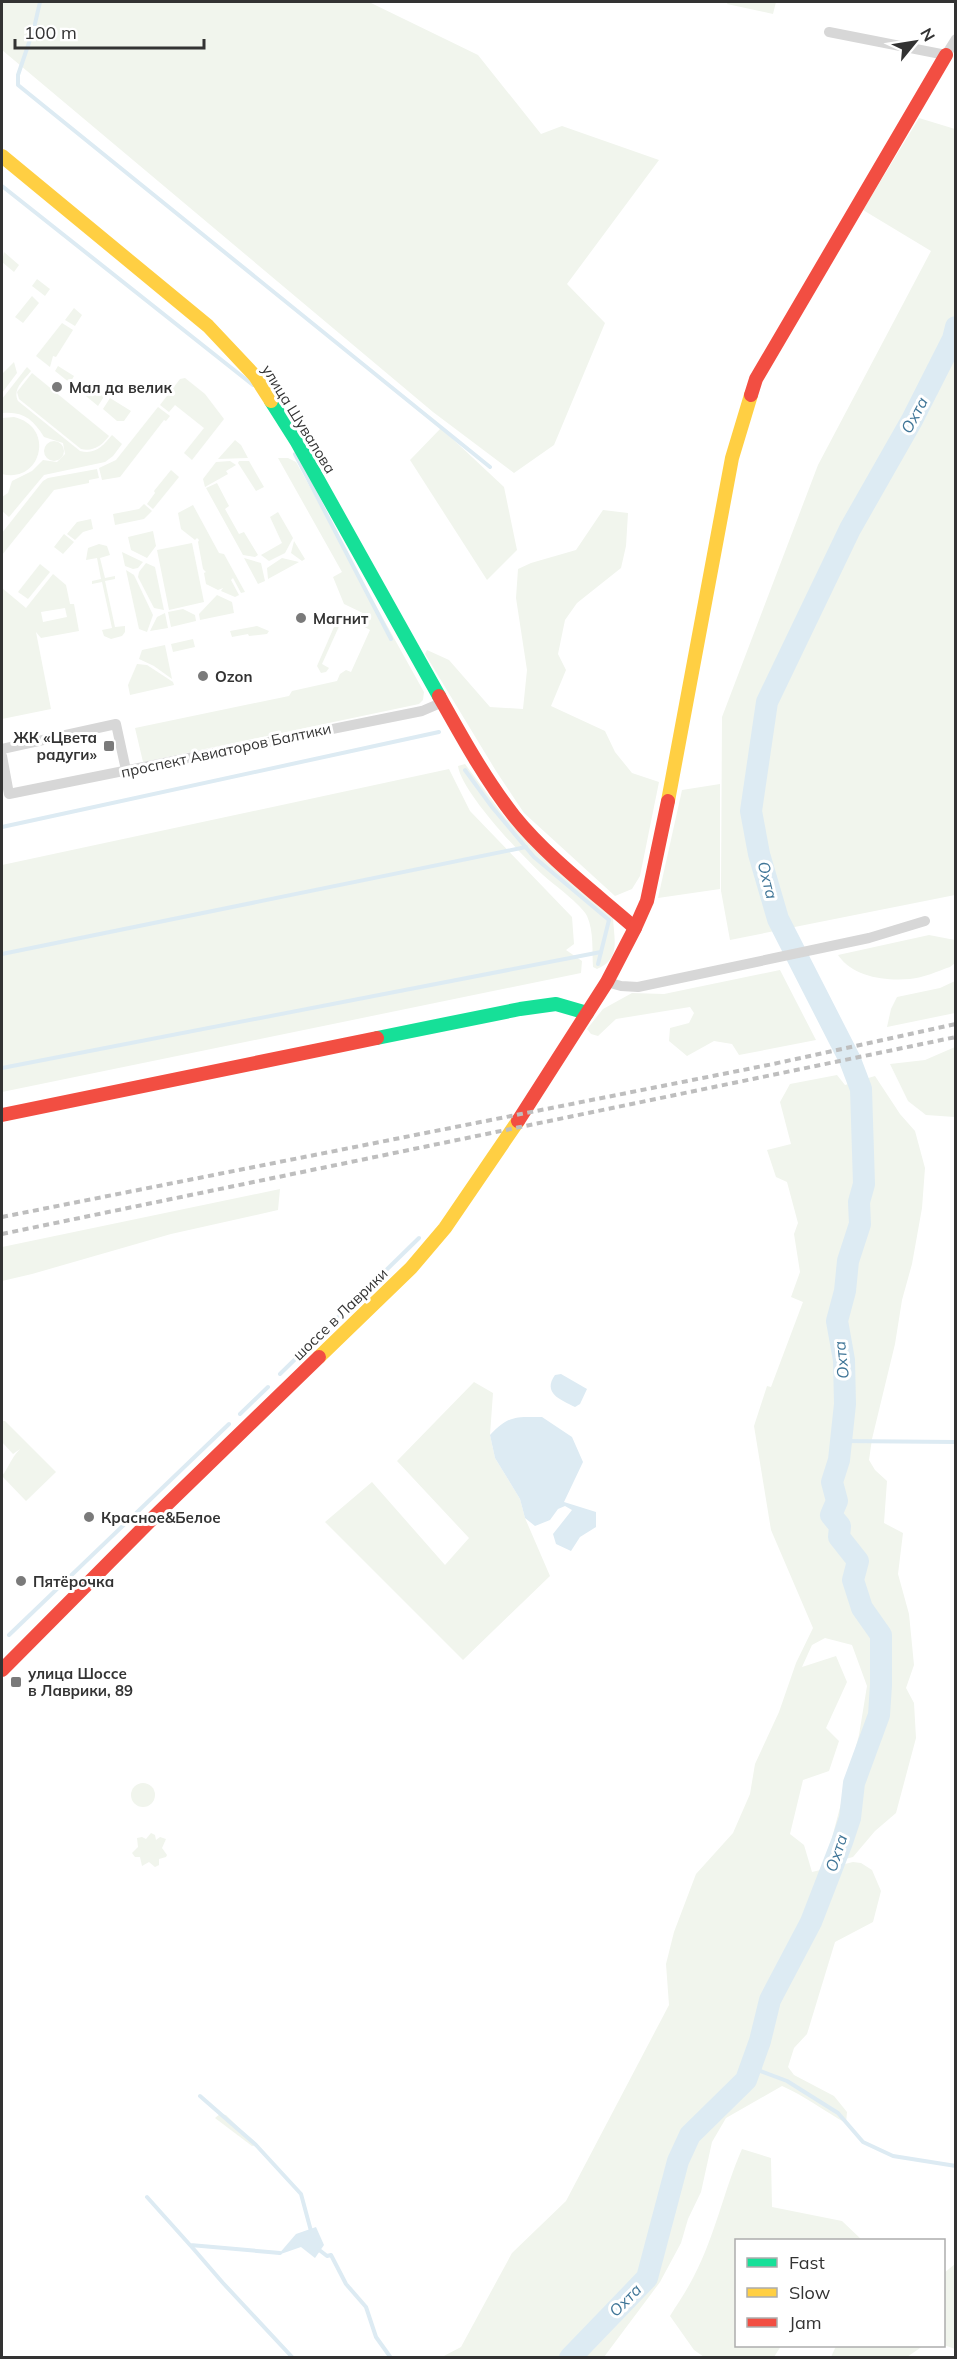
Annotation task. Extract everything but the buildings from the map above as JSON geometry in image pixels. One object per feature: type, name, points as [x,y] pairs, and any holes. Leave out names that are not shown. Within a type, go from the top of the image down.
[{"type":"street","points":[[829,32],[946,55],[956,39]]},
{"type":"street","name":"шоссе в Лаврики","points":[[2,1670],[156,1515],[411,1268],[452,1218],[540,1089],[607,982],[647,901],[675,770],[732,458],[756,379],[946,55]]},
{"type":"street","name":"улица Шувалова","points":[[2,156],[208,326],[255,376],[297,442],[464,740],[516,818],[557,859],[635,928]]},
{"type":"street","name":"проспект Авиаторов Балтики","points":[[2,756],[9,794],[422,711],[442,702]]},
{"type":"street","points":[[2,749],[116,724],[126,770]]},
{"type":"street","points":[[607,982],[638,987],[869,938],[925,921]]},
{"type":"street","points":[[2,1115],[520,1009],[556,1004],[587,1013]]},
{"type":"shaded area","points":[[2,2],[369,2],[478,55],[541,134],[562,126],[659,160],[567,284],[605,323],[554,445],[514,473],[433,412],[2,50]]},
{"type":"shaded area","points":[[728,2],[776,2],[773,14],[727,4]]},
{"type":"shaded area","points":[[919,118],[955,129],[955,895],[730,940],[721,891],[722,717],[818,465],[931,251],[863,210]]},
{"type":"shaded area","points":[[4,252],[19,265],[14,272],[2,262]]},
{"type":"shaded area","points":[[37,279],[50,289],[45,296],[32,286]]},
{"type":"shaded area","points":[[32,296],[39,303],[23,323],[15,317]]},
{"type":"shaded area","points":[[74,308],[82,315],[75,326],[65,320]]},
{"type":"shaded area","points":[[62,323],[73,330],[56,357],[53,356],[50,367],[36,356]]},
{"type":"shaded area","points":[[14,362],[17,373],[2,393],[2,374]]},
{"type":"shaded area","points":[[58,366],[74,376],[70,383],[55,371]]},
{"type":"shaded area","points":[[27,367],[31,371],[18,389],[18,401],[80,451],[94,451],[112,435],[122,444],[105,462],[44,475],[9,517],[2,511],[2,497],[8,493],[12,481],[32,471],[43,460],[57,462],[65,454],[63,443],[44,437],[36,425],[27,418],[16,413],[2,413],[2,399]]},
{"type":"shaded area","points":[[32,373],[109,436],[94,449],[81,449],[19,399],[17,392]]},
{"type":"shaded area","points":[[185,378],[205,394],[224,419],[192,460],[184,453],[204,428],[175,405],[169,412],[160,405],[180,379]]},
{"type":"shaded area","points":[[80,379],[105,395],[98,406],[75,387]]},
{"type":"shaded area","points":[[110,398],[131,411],[124,421],[117,421],[103,409]]},
{"type":"shaded area","points":[[158,407],[170,416],[166,421],[164,420],[120,477],[102,480],[99,468],[116,460]]},
{"type":"shaded area","points":[[14,417],[27,423],[35,432],[39,442],[38,453],[34,463],[26,471],[15,475],[2,474],[2,418]]},
{"type":"shaded area","points":[[441,428],[504,487],[517,550],[487,580],[410,460]]},
{"type":"shaded area","points":[[235,440],[241,445],[248,458],[218,459]]},
{"type":"shaded area","points":[[54,441],[61,444],[64,451],[61,458],[54,461],[47,458],[44,451],[47,444]]},
{"type":"shaded area","points":[[278,458],[288,458],[296,462],[424,692],[423,700],[419,704],[143,762],[135,728],[289,696],[292,691],[337,681],[340,674],[346,670],[351,672],[370,630],[361,625],[367,615],[344,604],[333,577],[342,572]]},
{"type":"shaded area","points":[[230,461],[236,465],[226,471],[228,474],[205,487],[203,479],[216,462]]},
{"type":"shaded area","points":[[249,461],[264,487],[256,491],[238,463]]},
{"type":"shaded area","points":[[97,469],[99,478],[89,480],[89,483],[54,490],[2,555],[2,533],[43,481],[48,478]]},
{"type":"shaded area","points":[[171,470],[179,477],[153,509],[147,504]]},
{"type":"shaded area","points":[[217,483],[229,506],[225,509],[239,534],[244,532],[258,555],[255,557],[243,555],[206,488]]},
{"type":"shaded area","points":[[144,504],[152,511],[144,519],[115,525],[113,514],[139,509]]},
{"type":"shaded area","points":[[193,505],[219,553],[224,554],[245,592],[241,593],[233,578],[231,580],[239,595],[235,597],[221,591],[223,588],[218,590],[206,584],[204,573],[206,572],[203,569],[199,540],[197,538],[195,540],[181,529],[178,513]]},
{"type":"shaded area","points":[[603,510],[628,513],[626,546],[621,568],[577,603],[565,620],[558,654],[566,670],[551,706],[605,731],[615,752],[632,773],[659,782],[640,876],[632,889],[615,896],[524,813],[425,654],[427,650],[449,660],[490,707],[523,709],[527,670],[516,598],[518,569],[576,550]]},
{"type":"shaded area","points":[[278,512],[293,538],[285,553],[269,561],[261,555],[282,543],[270,517]]},
{"type":"shaded area","points":[[91,519],[93,529],[83,532],[75,540],[67,534],[77,522]]},
{"type":"shaded area","points":[[153,531],[156,546],[147,558],[131,550],[128,537]]},
{"type":"shaded area","points":[[64,534],[74,542],[63,554],[54,547]]},
{"type":"shaded area","points":[[294,541],[305,559],[302,561],[291,553]]},
{"type":"shaded area","points":[[192,543],[204,602],[169,610],[157,550]]},
{"type":"shaded area","points":[[99,544],[107,546],[110,555],[100,558],[105,578],[115,576],[115,579],[105,581],[115,627],[125,626],[122,636],[111,639],[104,636],[102,630],[112,628],[102,582],[92,584],[92,581],[101,579],[97,558],[86,560],[88,548]]},
{"type":"shaded area","points":[[122,552],[143,562],[138,568],[125,566]]},
{"type":"shaded area","points":[[244,558],[261,563],[265,581],[258,584]]},
{"type":"shaded area","points":[[282,558],[299,562],[268,579],[267,568]]},
{"type":"shaded area","points":[[146,563],[155,567],[164,610],[154,608],[138,577]]},
{"type":"shaded area","points":[[40,564],[50,572],[28,599],[18,592]]},
{"type":"shaded area","points":[[126,570],[134,575],[153,615],[147,632],[139,629]]},
{"type":"shaded area","points":[[53,574],[66,585],[70,604],[74,604],[79,631],[41,638],[36,632],[51,709],[2,719],[2,588],[26,608]],"holes":[[[65,608],[67,617],[43,622],[41,612]]]},
{"type":"shaded area","points":[[217,595],[232,602],[234,613],[200,620],[199,614]]},
{"type":"shaded area","points":[[183,609],[195,615],[196,621],[171,627],[168,612]]},
{"type":"shaded area","points":[[165,613],[168,628],[150,631],[157,617]]},
{"type":"shaded area","points":[[342,617],[350,622],[348,625],[341,622],[322,664],[329,668],[326,672],[321,673],[317,666],[337,620]]},
{"type":"shaded area","points":[[257,626],[269,631],[267,634],[232,637],[230,631]]},
{"type":"shaded area","points":[[193,639],[195,647],[173,652],[171,644]]},
{"type":"shaded area","points":[[165,645],[172,679],[139,659],[142,650]]},
{"type":"shaded area","points":[[137,664],[147,665],[173,682],[174,685],[130,695],[128,685]]},
{"type":"shaded area","points":[[465,764],[506,819],[613,917],[615,941],[613,954],[605,965],[597,969],[593,967],[591,928],[584,911],[533,866],[494,824],[462,778],[458,766]]},
{"type":"shaded area","points":[[449,769],[470,811],[572,917],[574,944],[566,950],[582,961],[581,973],[2,1092],[2,865]]},
{"type":"shaded area","points":[[720,784],[720,889],[658,898],[682,790]]},
{"type":"shaded area","points":[[929,935],[955,940],[955,963],[950,967],[920,977],[900,979],[870,976],[852,968],[838,955]]},
{"type":"shaded area","points":[[780,970],[816,1040],[739,1055],[732,1044],[714,1041],[687,1056],[669,1041],[670,1028],[689,1023],[694,1013],[690,1007],[616,1019],[598,1036],[591,1034],[587,1029],[603,1009],[632,993],[664,994]]},
{"type":"shaded area","points":[[955,981],[955,1013],[887,1027],[891,1009],[897,997],[940,988]]},
{"type":"shaded area","points":[[955,1047],[955,1117],[926,1115],[908,1101],[890,1064],[925,1060]]},
{"type":"shaded area","points":[[837,1075],[845,1085],[875,1076],[900,1114],[915,1131],[925,1168],[922,1208],[912,1264],[902,1300],[895,1344],[869,1460],[875,1470],[887,1481],[884,1523],[903,1533],[898,1574],[909,1614],[914,1665],[906,1688],[914,1703],[916,1738],[896,1813],[875,1831],[853,1857],[830,1863],[828,1853],[859,1735],[867,1686],[852,1645],[825,1638],[812,1645],[802,1667],[836,1656],[847,1682],[826,1728],[839,1741],[829,1771],[803,1780],[790,1834],[804,1845],[812,1872],[853,1862],[861,1863],[872,1870],[881,1891],[873,1922],[835,1942],[807,2034],[794,2048],[788,2067],[794,2075],[834,2096],[847,2112],[846,2123],[782,2086],[726,2118],[712,2142],[701,2192],[688,2219],[681,2243],[660,2282],[604,2357],[442,2357],[461,2347],[512,2253],[566,2201],[669,2005],[666,1964],[674,1932],[696,1874],[733,1833],[750,1794],[755,1764],[779,1712],[796,1663],[813,1628],[771,1530],[754,1426],[767,1386],[771,1387],[803,1302],[791,1297],[800,1272],[794,1234],[798,1223],[787,1182],[776,1177],[767,1150],[791,1144],[780,1102],[790,1084]]},
{"type":"shaded area","points":[[280,1189],[278,1210],[171,1234],[2,1281],[2,1247]]},
{"type":"shaded area","points":[[561,1374],[587,1389],[580,1404],[575,1407],[559,1399],[552,1391],[552,1381],[555,1375]]},
{"type":"shaded area","points":[[474,1382],[493,1393],[490,1435],[495,1458],[520,1499],[525,1518],[550,1576],[463,1660],[325,1522],[372,1482],[445,1565],[469,1538],[397,1461]]},
{"type":"shaded area","points":[[542,1417],[572,1437],[583,1462],[564,1502],[596,1512],[596,1527],[580,1537],[571,1551],[556,1544],[553,1534],[572,1510],[565,1506],[558,1509],[550,1520],[535,1526],[525,1518],[520,1499],[495,1458],[490,1435],[513,1418]]},
{"type":"shaded area","points":[[2,1421],[5,1421],[56,1472],[26,1501],[2,1476],[20,1449],[13,1454],[2,1442]]},
{"type":"shaded area","points":[[143,1783],[151,1787],[155,1795],[151,1803],[143,1807],[135,1803],[131,1795],[135,1787]]},
{"type":"shaded area","points":[[151,1833],[155,1835],[156,1840],[160,1837],[166,1839],[162,1848],[167,1855],[159,1859],[159,1865],[155,1867],[149,1862],[142,1866],[140,1857],[135,1857],[132,1853],[138,1847],[137,1838],[146,1839]]},
{"type":"shaded area","points":[[220,2114],[226,2115],[256,2145],[252,2146],[215,2118]]},
{"type":"shaded area","points":[[742,2149],[771,2158],[772,2207],[842,2221],[861,2239],[735,2239],[735,2347],[780,2347],[774,2357],[704,2357],[694,2350],[670,2316],[701,2261]]},
{"type":"shaded area","points":[[316,2227],[324,2245],[315,2258],[301,2247],[278,2255],[296,2234]]},
{"type":"shaded area","points":[[956,2264],[955,2349],[945,2345],[945,2272]]},
{"type":"shaded area","points":[[836,2347],[922,2347],[907,2357],[831,2357]]},
{"type":"waterway","points":[[40,2],[18,75],[18,85],[490,467]]},
{"type":"waterway","points":[[2,186],[253,385]]},
{"type":"waterway","name":"Охта","points":[[570,2358],[647,2278],[678,2161],[690,2135],[746,2080],[760,2041],[770,2000],[811,1922],[842,1842],[850,1818],[854,1783],[879,1715],[881,1635],[862,1608],[853,1580],[858,1561],[839,1537],[840,1526],[831,1515],[837,1501],[832,1482],[839,1460],[845,1404],[844,1360],[837,1321],[845,1291],[848,1261],[860,1224],[859,1202],[864,1184],[861,1089],[850,1060],[778,919],[759,854],[751,811],[767,702],[850,529],[912,420],[953,339],[956,327]]},
{"type":"waterway","points":[[295,454],[391,639]]},
{"type":"waterway","points":[[2,827],[439,732]]},
{"type":"waterway","points":[[465,770],[492,807],[534,857],[609,920],[598,964]]},
{"type":"waterway","points":[[2,954],[526,847]]},
{"type":"waterway","points":[[2,1068],[601,952]]},
{"type":"waterway","points":[[280,1374],[419,1238]]},
{"type":"waterway","points":[[240,1414],[268,1387]]},
{"type":"waterway","points":[[9,1635],[229,1424]]},
{"type":"waterway","points":[[841,1441],[956,1442]]},
{"type":"waterway","points":[[750,2067],[787,2081],[838,2113],[863,2142],[893,2156],[956,2166]]},
{"type":"waterway","points":[[200,2096],[256,2145],[301,2194],[311,2231]]},
{"type":"waterway","points":[[147,2197],[190,2245],[280,2253]]},
{"type":"waterway","points":[[191,2246],[293,2358]]},
{"type":"waterway","points":[[318,2249],[327,2256],[331,2255],[346,2284],[366,2307],[376,2337],[391,2358]]},
{"type":"railway","points":[[2,1217],[773,1064],[956,1024]]},
{"type":"railway","points":[[2,1234],[956,1037]]},
{"type":"traffic: fast","points":[[271,401],[297,442],[439,696]]},
{"type":"traffic: fast","points":[[377,1038],[520,1009],[556,1004],[587,1013]]},
{"type":"traffic: slow","points":[[2,156],[208,326],[255,376],[271,401]]},
{"type":"traffic: slow","points":[[668,801],[732,458],[751,395]]},
{"type":"traffic: slow","points":[[319,1357],[411,1268],[445,1228],[518,1121]]},
{"type":"traffic: jam","points":[[751,395],[756,379],[946,55]]},
{"type":"traffic: jam","points":[[439,696],[484,773],[514,816],[556,860],[635,928]]},
{"type":"traffic: jam","points":[[518,1121],[607,982],[635,928],[647,901],[668,801]]},
{"type":"traffic: jam","points":[[2,1115],[377,1038]]},
{"type":"traffic: jam","points":[[2,1670],[156,1515],[319,1357]]},
{"type":"place","name":"Мал да велик","points":[[57,387]]},
{"type":"place","name":"Магнит","points":[[301,618]]},
{"type":"place","name":"Ozon","points":[[203,676]]},
{"type":"place","name":"ЖК «Цвета радуги»","points":[[109,746]]},
{"type":"place","name":"Красное&Белое","points":[[89,1517]]},
{"type":"place","name":"Пятёрочка","points":[[21,1581]]},
{"type":"place","name":"улица Шоссе в Лаврики, 89","points":[[16,1682]]}]
